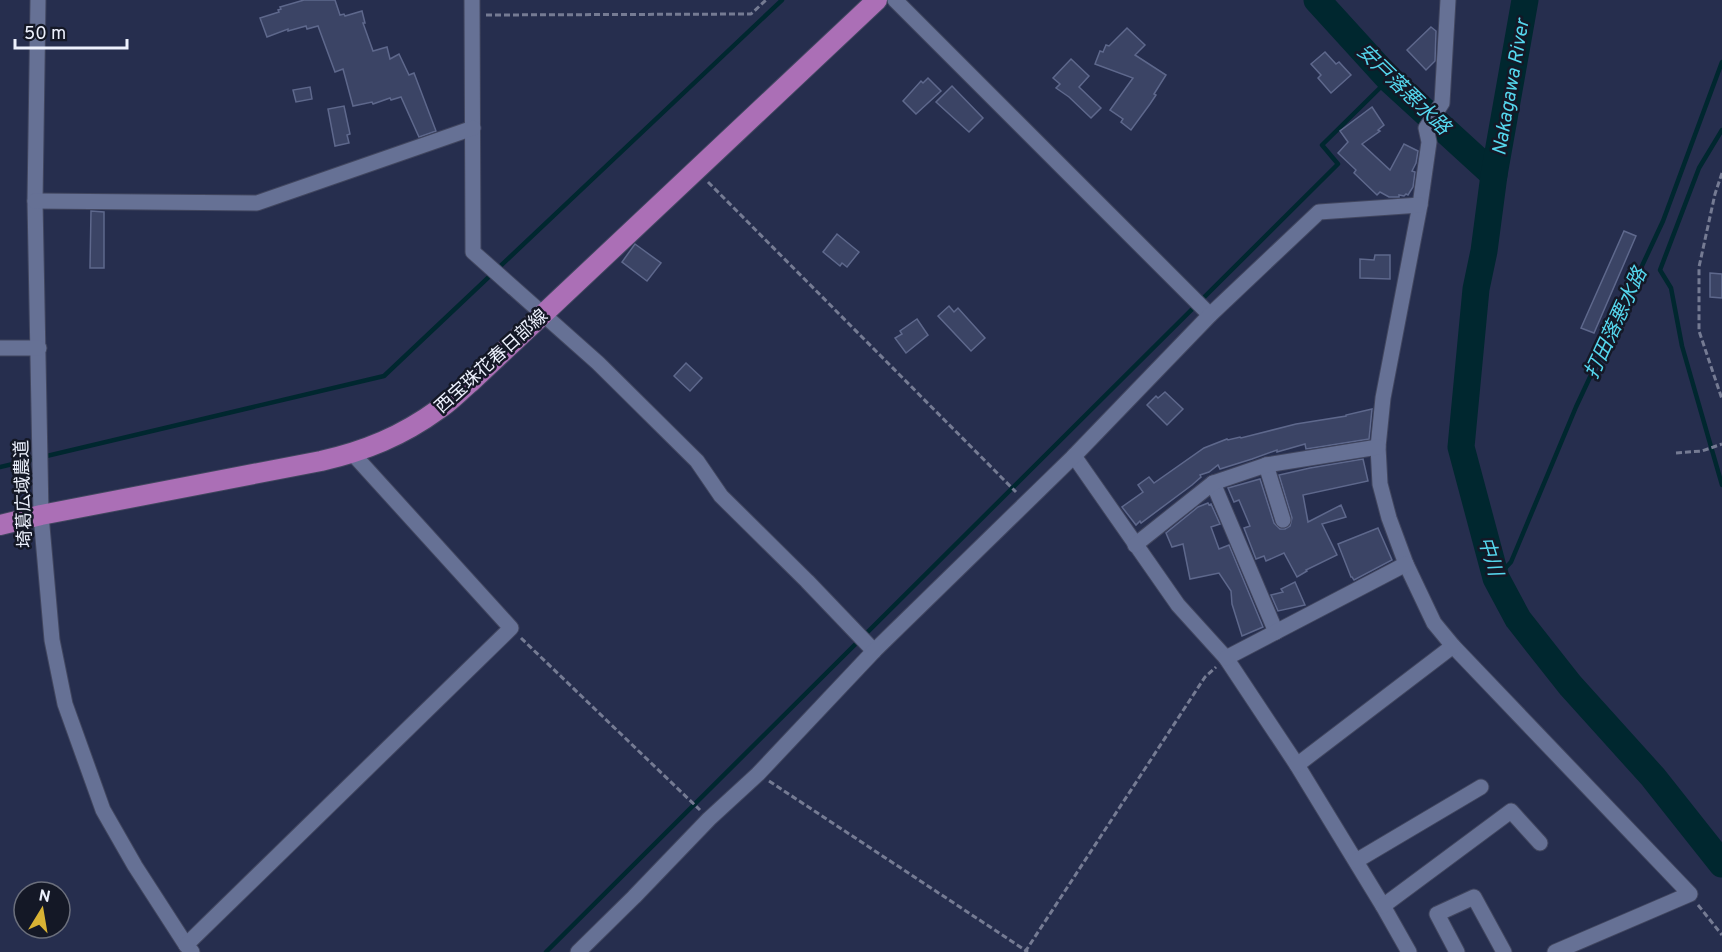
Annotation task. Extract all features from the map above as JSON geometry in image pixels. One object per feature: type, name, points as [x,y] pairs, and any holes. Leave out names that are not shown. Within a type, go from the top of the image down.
[{"type":"main road","name":"西宝珠花春日部線","points":[[0,525],[41,515],[321,462],[353,454],[401,433],[440,409],[877,0]]},
{"type":"street","name":"埼葛広域農道","points":[[38,0],[35,201],[41,515],[52,640],[68,714],[103,810],[135,867],[189,948]]},
{"type":"street","points":[[895,0],[1210,315]]},
{"type":"street","points":[[1448,0],[1442,103],[1426,128],[1429,142],[1420,206],[1383,398],[1378,447],[1380,483],[1389,518],[1406,564],[1434,622],[1453,646],[1690,894],[1555,952]]},
{"type":"street","points":[[472,8],[473,252],[598,363],[697,461],[721,496],[874,651]]},
{"type":"street","points":[[35,201],[256,203],[473,128]]},
{"type":"street","points":[[578,952],[709,819],[758,774],[874,651],[1074,456],[1210,315],[1319,212],[1420,206]]},
{"type":"street","points":[[0,348],[39,348]]},
{"type":"street","points":[[1135,545],[1213,483],[1266,465],[1378,447]]},
{"type":"street","points":[[189,948],[512,628],[353,454]]},
{"type":"street","points":[[1074,456],[1178,605],[1226,658],[1297,765],[1409,952]]},
{"type":"street","points":[[1266,465],[1283,520]]},
{"type":"street","points":[[1213,483],[1276,632]]},
{"type":"street","points":[[1226,658],[1406,564]]},
{"type":"street","points":[[1297,765],[1453,646]]},
{"type":"street","points":[[1356,861],[1481,787]]},
{"type":"street","points":[[1383,906],[1511,811],[1540,843]]},
{"type":"street","points":[[1457,952],[1437,914],[1474,897],[1504,952]]},
{"type":"path","points":[[472,8],[751,14],[766,0]]},
{"type":"path","points":[[696,170],[1026,502]]},
{"type":"path","points":[[1722,173],[1715,194],[1699,267],[1699,331],[1722,399]]},
{"type":"path","points":[[1676,453],[1702,451],[1722,444]]},
{"type":"path","points":[[512,628],[709,819]]},
{"type":"path","points":[[758,774],[1027,952],[1205,676],[1226,658]]},
{"type":"path","points":[[1690,894],[1722,935]]},
{"type":"building","points":[[304,0],[335,0],[340,15],[345,16],[362,11],[365,23],[363,23],[373,51],[387,47],[390,59],[399,54],[409,75],[414,73],[436,131],[419,137],[401,97],[353,106],[343,69],[335,72],[318,26],[307,29],[306,26],[288,31],[288,29],[267,37],[260,18],[279,12],[280,7]]},
{"type":"building","points":[[1431,27],[1436,31],[1435,61],[1426,70],[1407,50]]},
{"type":"building","points":[[1127,28],[1145,45],[1135,55],[1166,75],[1154,94],[1156,95],[1131,130],[1121,122],[1123,119],[1110,110],[1133,78],[1095,64],[1100,51],[1103,52],[1106,45],[1109,46]]},
{"type":"building","points":[[1325,52],[1351,75],[1331,93],[1318,78],[1321,75],[1311,64]]},
{"type":"building","points":[[1071,59],[1089,76],[1079,87],[1101,108],[1091,118],[1056,88],[1060,84],[1053,78]]},
{"type":"building","points":[[928,78],[941,91],[916,114],[903,101],[921,81],[923,83]]},
{"type":"building","points":[[952,86],[983,118],[969,132],[936,102]]},
{"type":"building","points":[[310,87],[312,99],[296,102],[293,90]]},
{"type":"building","points":[[344,106],[350,134],[347,135],[349,143],[335,146],[328,109]]},
{"type":"building","points":[[1372,107],[1384,125],[1378,130],[1380,131],[1362,144],[1390,170],[1404,144],[1418,151],[1412,171],[1415,172],[1413,187],[1408,195],[1389,197],[1380,192],[1377,195],[1354,173],[1356,170],[1338,153],[1348,142],[1340,131]]},
{"type":"building","points":[[91,211],[104,212],[104,268],[90,268]]},
{"type":"building","points":[[1624,231],[1636,236],[1594,333],[1581,328]]},
{"type":"building","points":[[837,234],[859,252],[847,267],[842,263],[840,266],[823,252]]},
{"type":"building","points":[[635,244],[661,263],[647,281],[622,262]]},
{"type":"building","points":[[1375,255],[1390,255],[1390,279],[1360,278],[1360,259],[1374,260]]},
{"type":"building","points":[[1710,273],[1722,274],[1722,298],[1710,297]]},
{"type":"building","points":[[949,306],[954,312],[958,308],[985,338],[971,351],[938,316]]},
{"type":"building","points":[[917,319],[928,335],[906,353],[895,338],[902,334],[900,331]]},
{"type":"building","points":[[686,363],[702,378],[690,391],[674,376]]},
{"type":"building","points":[[1165,392],[1183,409],[1167,425],[1147,405],[1156,396],[1158,398]]},
{"type":"building","points":[[1372,409],[1369,439],[1306,449],[1305,444],[1277,452],[1277,450],[1220,469],[1218,465],[1200,475],[1201,477],[1192,485],[1136,525],[1122,507],[1143,492],[1138,485],[1149,477],[1154,483],[1204,448],[1227,439],[1241,438]]},
{"type":"building","points":[[1363,459],[1368,481],[1303,495],[1308,522],[1341,505],[1346,517],[1322,524],[1337,555],[1297,577],[1284,553],[1266,561],[1264,556],[1256,559],[1244,528],[1250,526],[1239,500],[1234,502],[1228,488],[1260,479],[1274,523],[1280,529],[1285,529],[1290,526],[1292,518],[1279,475]]},
{"type":"building","points":[[1211,504],[1220,524],[1211,527],[1219,549],[1229,545],[1263,627],[1242,636],[1232,604],[1231,591],[1219,573],[1190,579],[1183,544],[1172,547],[1166,533],[1198,507]]},
{"type":"building","points":[[1378,528],[1392,560],[1354,580],[1338,544]]},
{"type":"building","points":[[1295,582],[1305,605],[1278,611],[1271,595],[1283,592],[1281,589]]},
{"type":"waterway","points":[[0,467],[384,376],[782,0]]},
{"type":"waterway","name":"安戸落悪水路","points":[[1317,0],[1389,79],[1494,175]]},
{"type":"waterway","name":"中川","points":[[1525,0],[1476,289],[1461,447],[1496,578],[1518,619],[1570,685],[1653,777],[1722,864]]},
{"type":"waterway","name":"打田落悪水路","points":[[1496,578],[1511,562],[1576,407],[1663,221],[1722,62]]},
{"type":"waterway","points":[[546,952],[1338,164],[1322,145],[1389,79]]},
{"type":"waterway","points":[[1722,130],[1699,168],[1660,270],[1671,288],[1682,346],[1722,485]]},
{"type":"water label","name":"Nakagawa River","points":[[1510,87]]}]
